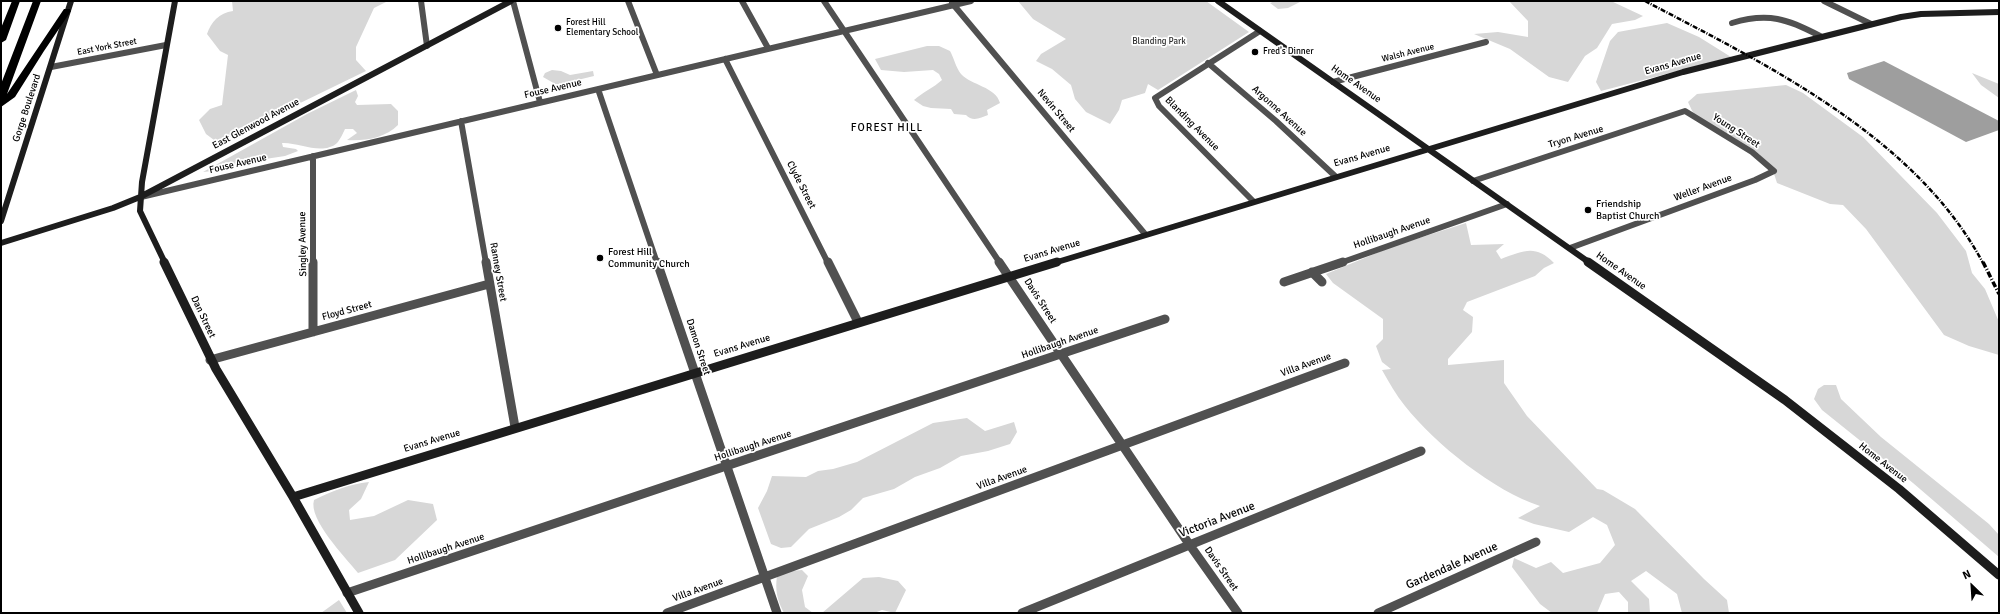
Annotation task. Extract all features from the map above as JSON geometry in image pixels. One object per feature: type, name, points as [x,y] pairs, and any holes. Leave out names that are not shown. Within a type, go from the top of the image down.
[{"type":"highway","points":[[1,40],[16,1]]},
{"type":"highway","points":[[1,97],[36,1]]},
{"type":"highway","points":[[1,104],[12,95],[67,11]]},
{"type":"street","name":"Gorge Boulevard","points":[[1,221],[66,21],[67,11],[71,1]]},
{"type":"street","name":"Dan Street","points":[[175,1],[140,197],[140,211],[210,360],[293,497],[359,613]]},
{"type":"street","points":[[421,1],[427,46]]},
{"type":"street","points":[[512,1],[540,102]]},
{"type":"street","name":"East Glenwood Avenue","points":[[1,243],[113,208],[140,197],[512,1]]},
{"type":"street","points":[[628,1],[657,75]]},
{"type":"street","points":[[742,1],[768,48]]},
{"type":"street","name":"Davis Street","points":[[824,1],[1061,354],[1238,613]]},
{"type":"street","name":"Fouse Avenue","points":[[140,197],[843,31],[952,3],[971,1]]},
{"type":"street","name":"Home Avenue","points":[[1218,1],[1801,412],[1925,510],[1999,575]]},
{"type":"street","points":[[1824,1],[1871,24]]},
{"type":"street","name":"Nevin Street","points":[[952,3],[1145,234]]},
{"type":"street","name":"Evans Avenue","points":[[293,497],[515,427],[1145,234],[1683,72],[1820,36],[1921,14],[1999,12]]},
{"type":"street","points":[[1732,23],[1746,18],[1779,18],[1794,22],[1820,36]]},
{"type":"street","name":"Blanding Avenue","points":[[1253,201],[1156,102],[1155,98],[1260,31]]},
{"type":"street","name":"Walsh Avenue","points":[[1333,82],[1486,42]]},
{"type":"street","name":"East York Street","points":[[51,67],[166,45]]},
{"type":"street","name":"Clyde Street","points":[[725,59],[858,322]]},
{"type":"street","name":"Argonne Avenue","points":[[1208,63],[1276,121],[1335,176]]},
{"type":"street","name":"Damon Street","points":[[598,89],[777,613]]},
{"type":"street","name":"Young Street","points":[[1685,111],[1752,152],[1774,171]]},
{"type":"street","name":"Tryon Avenue","points":[[1473,181],[1685,111]]},
{"type":"street","name":"Ranney Street","points":[[461,121],[515,427]]},
{"type":"street","name":"Singley Avenue","points":[[313,156],[313,332]]},
{"type":"street","name":"Weller Avenue","points":[[1570,248],[1755,180],[1774,171]]},
{"type":"street","name":"Hollibaugh Avenue","points":[[1284,282],[1485,214],[1507,204]]},
{"type":"street","points":[[1312,272],[1322,282]]},
{"type":"street","name":"Floyd Street","points":[[210,360],[489,284]]},
{"type":"street","name":"Hollibaugh Avenue","points":[[347,593],[1166,320]]},
{"type":"street","name":"Villa Avenue","points":[[667,613],[1345,363]]},
{"type":"street","name":"Victoria Avenue","points":[[1022,613],[1421,451]]},
{"type":"street","name":"Gardendale Avenue","points":[[1378,613],[1536,542]]},
{"type":"green space","points":[[232,1],[388,1],[374,8],[356,47],[356,60],[366,71],[218,143],[206,134],[199,120],[210,109],[222,105],[228,55],[220,51],[207,34],[216,19],[228,12],[233,11]]},
{"type":"green space","name":"Blanding Park","points":[[1018,1],[1206,1],[1249,32],[1158,90],[1148,84],[1145,93],[1122,100],[1119,110],[1110,124],[1086,112],[1075,99],[1071,85],[1052,69],[1036,61],[1041,54],[1066,39],[1033,19]]},
{"type":"green space","points":[[1275,1],[1302,1],[1288,8],[1278,9],[1270,3]]},
{"type":"green space","points":[[1509,1],[1611,1],[1643,16],[1635,20],[1612,24],[1597,48],[1585,56],[1568,82],[1549,77],[1510,49],[1474,34],[1498,32],[1528,37],[1528,21]]},
{"type":"green space","points":[[1667,23],[1699,37],[1731,57],[1601,91],[1596,82],[1610,41],[1618,32]]},
{"type":"green space","points":[[927,46],[939,46],[950,51],[961,74],[965,78],[994,93],[1000,103],[987,110],[988,115],[974,119],[966,115],[954,114],[951,109],[923,106],[914,100],[942,80],[939,74],[933,70],[904,72],[881,70],[875,59]]},
{"type":"green space","points":[[552,70],[561,71],[570,75],[593,71],[594,76],[557,85],[543,77],[545,73]]},
{"type":"green space","points":[[1972,73],[1999,84],[1999,98],[1981,85]]},
{"type":"green space","points":[[1786,85],[1803,93],[1863,137],[1937,213],[1966,251],[1972,273],[1985,289],[1999,322],[1999,355],[1969,346],[1944,335],[1866,229],[1843,205],[1830,204],[1777,183],[1772,170],[1765,160],[1744,144],[1697,117],[1688,102],[1697,94]]},
{"type":"green space","points":[[356,90],[358,96],[355,102],[357,105],[391,104],[398,111],[398,125],[381,136],[361,140],[347,140],[357,133],[353,129],[345,129],[337,143],[331,147],[310,148],[289,143],[282,143],[283,147],[296,149],[298,151],[285,156],[239,163],[222,170],[203,172],[307,114]]},
{"type":"green space","points":[[1466,223],[1471,245],[1504,244],[1496,251],[1501,259],[1523,252],[1535,251],[1541,253],[1554,263],[1544,268],[1535,276],[1467,302],[1463,310],[1473,317],[1472,332],[1448,359],[1448,365],[1504,360],[1504,383],[1527,416],[1597,489],[1603,490],[1635,509],[1704,579],[1727,600],[1729,613],[1682,613],[1677,594],[1646,571],[1631,581],[1649,599],[1650,613],[1628,613],[1628,602],[1619,592],[1605,594],[1597,613],[1552,613],[1540,604],[1512,567],[1514,558],[1536,568],[1551,562],[1563,573],[1600,563],[1615,545],[1607,525],[1593,517],[1569,532],[1534,524],[1518,518],[1540,506],[1522,499],[1485,478],[1466,465],[1432,436],[1418,421],[1405,406],[1382,370],[1391,369],[1382,362],[1376,346],[1383,339],[1383,319],[1333,283],[1326,274],[1391,247]]},
{"type":"green space","points":[[1824,385],[1836,385],[1841,399],[1881,437],[1989,524],[1999,535],[1999,557],[1913,483],[1822,410],[1814,399],[1818,389]]},
{"type":"green space","points":[[967,418],[985,431],[1014,422],[1017,432],[1010,444],[988,451],[961,456],[940,468],[915,477],[894,489],[863,498],[851,510],[839,517],[809,529],[791,547],[781,548],[771,544],[758,508],[767,491],[772,476],[806,477],[818,471],[833,469],[857,462],[933,423]]},
{"type":"green space","points":[[369,482],[361,499],[349,510],[350,520],[374,516],[408,500],[433,504],[437,520],[395,560],[358,573],[329,538],[322,527],[314,508],[314,500],[341,488]]},
{"type":"green space","points":[[802,570],[808,576],[802,590],[805,607],[813,613],[784,613],[777,595],[777,576],[791,571]]},
{"type":"green space","points":[[879,577],[898,581],[906,590],[895,613],[882,610],[874,613],[822,613],[863,578]]},
{"type":"green space","points":[[339,600],[347,613],[321,613]]},
{"type":"shaded area","points":[[1884,61],[1999,121],[1999,130],[1966,142],[1849,79],[1847,73]]},
{"type":"railway","points":[[1645,1],[1740,51],[1788,79],[1834,108],[1878,141],[1919,177],[1954,218],[1983,263]]},
{"type":"railway","points":[[1983,262],[1999,294]]},
{"type":"place","name":"Forest Hill Elementary School","points":[[558,28]]},
{"type":"place","name":"Fred's Dinner","points":[[1255,52]]},
{"type":"place","name":"Friendship Baptist Church","points":[[1588,210]]},
{"type":"place","name":"Forest Hill Community Church","points":[[600,258]]},
{"type":"district","name":"FOREST HILL","points":[[887,128]]}]
